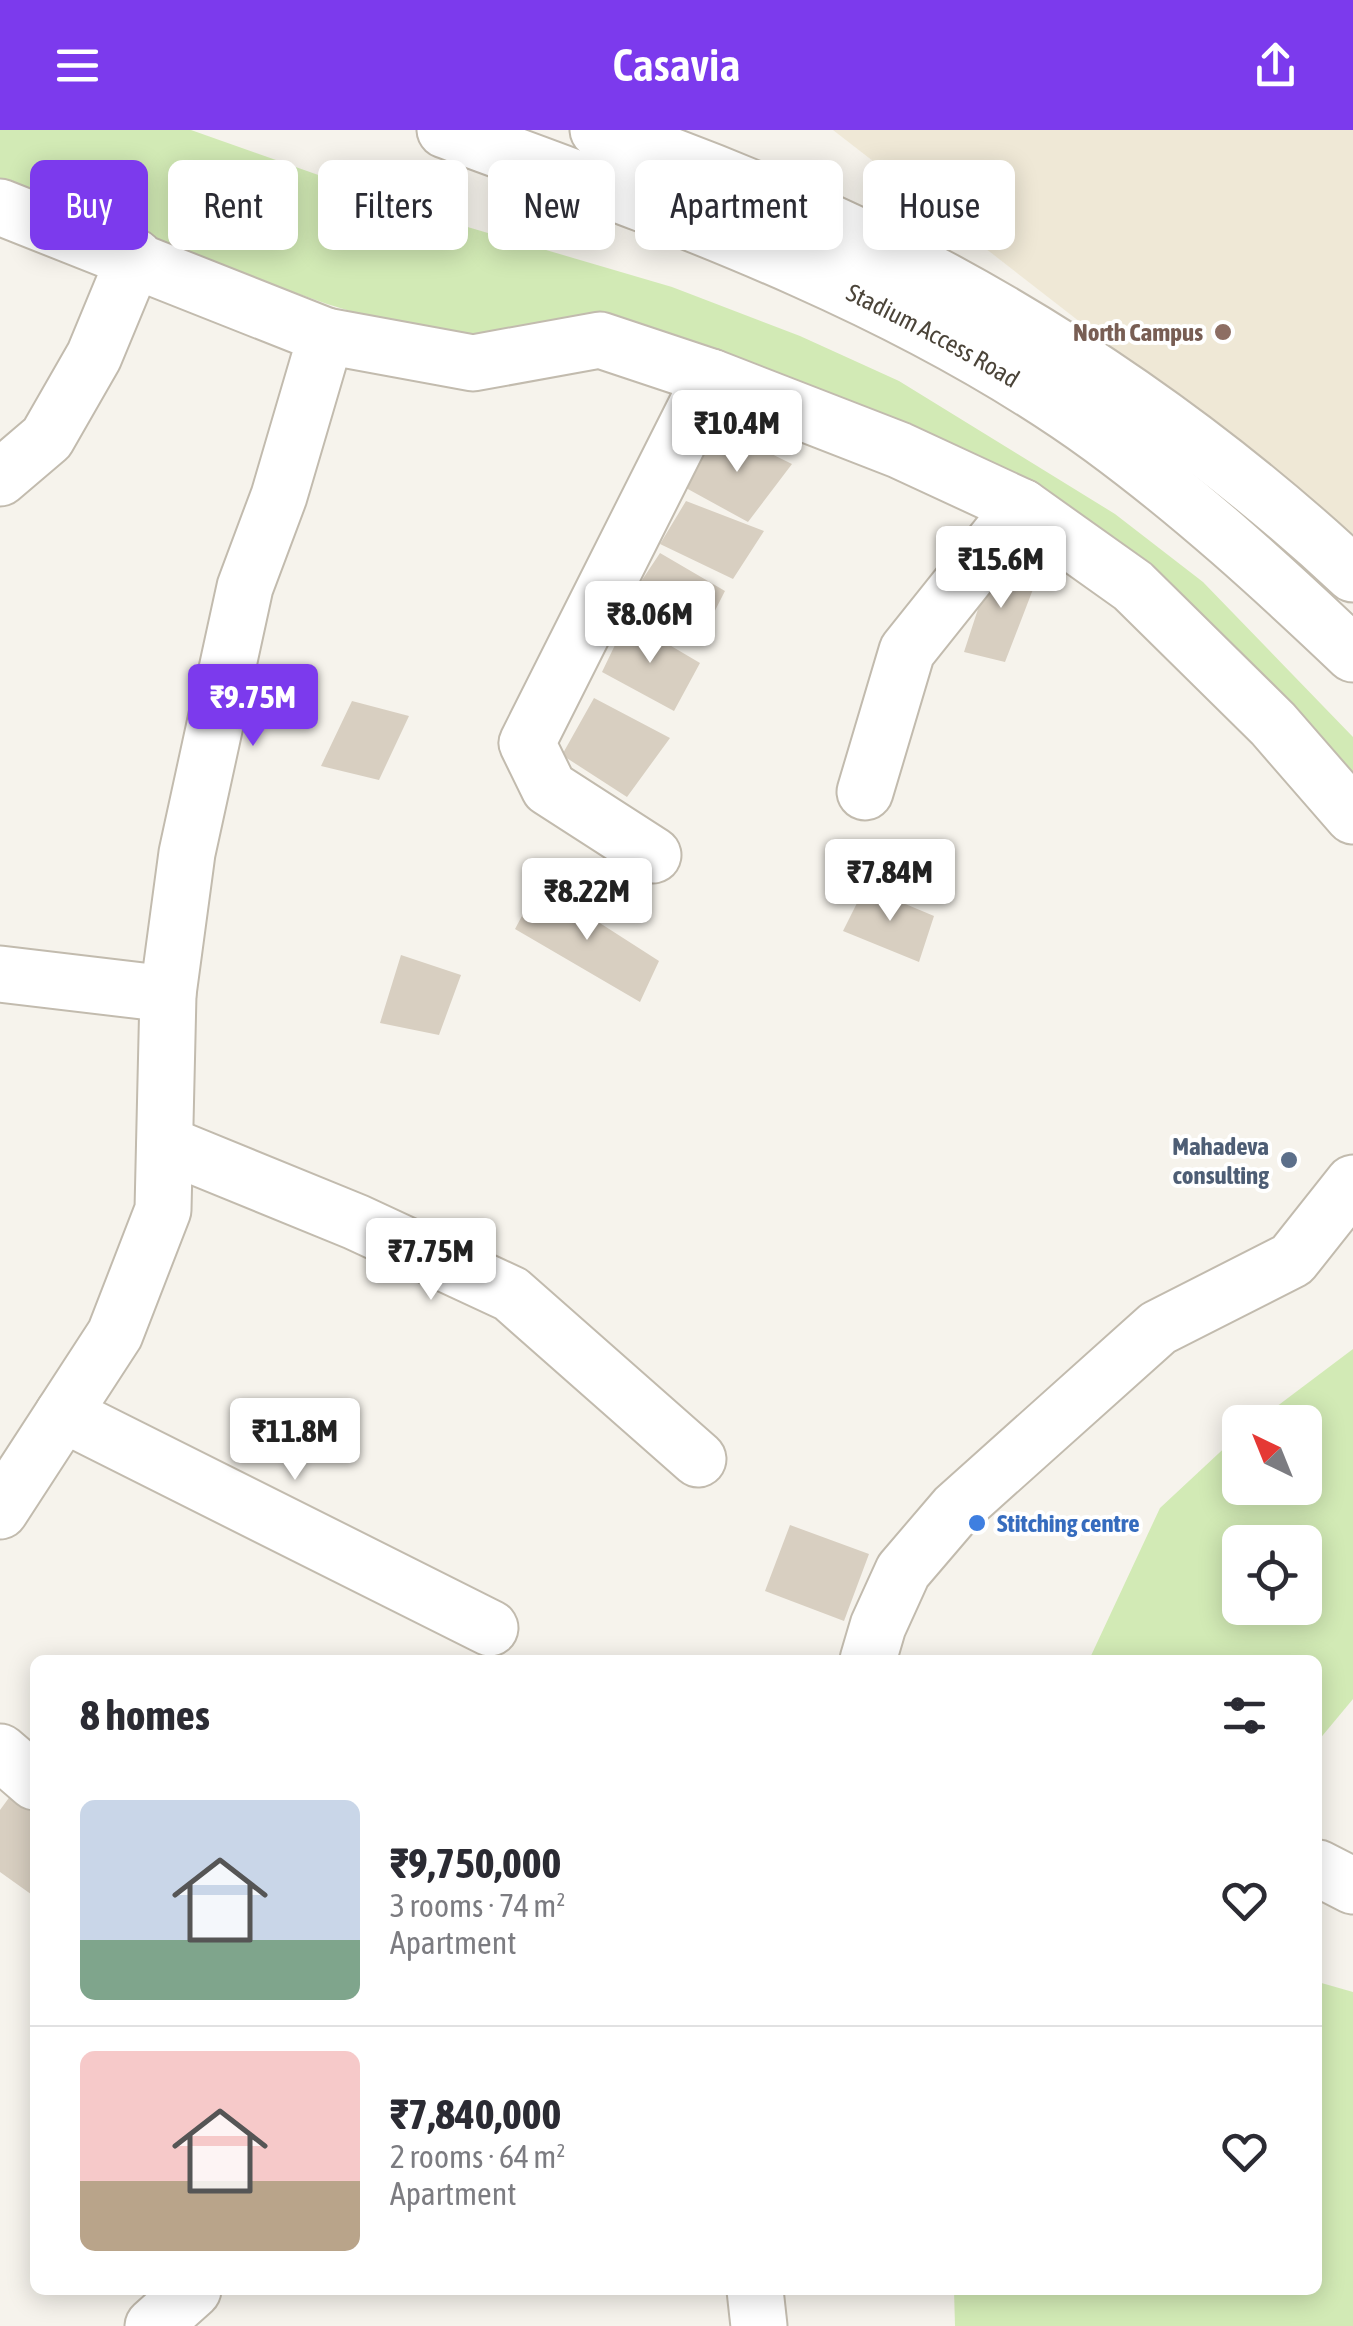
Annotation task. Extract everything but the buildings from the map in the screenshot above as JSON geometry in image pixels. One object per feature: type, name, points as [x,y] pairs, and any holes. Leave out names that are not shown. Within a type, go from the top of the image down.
[{"type":"street","name":"Stadium Access Road","points":[[445,130],[614,192],[796,268],[956,346],[1098,435],[1220,528],[1353,654]]},
{"type":"street","points":[[598,130],[803,211],[946,278],[1109,376],[1234,470],[1353,574]]},
{"type":"street","points":[[0,207],[135,257],[326,336],[473,363],[600,340],[711,376],[900,450],[1022,506],[1133,586],[1273,724],[1353,816]]},
{"type":"street","points":[[0,478],[48,438],[94,356],[135,257]]},
{"type":"street","points":[[0,1511],[114,1334],[163,1210],[168,994],[187,853],[245,588],[280,496],[326,336]]},
{"type":"street","points":[[653,855],[548,788],[528,743],[711,376]]},
{"type":"street","points":[[865,792],[907,652],[1022,506]]},
{"type":"street","points":[[0,974],[168,994]]},
{"type":"street","points":[[165,1144],[356,1222],[511,1294],[698,1459]]},
{"type":"street","points":[[870,1655],[903,1571],[956,1509],[1158,1328],[1292,1260],[1353,1183]]},
{"type":"street","points":[[62,1414],[490,1628]]},
{"type":"street","points":[[0,1752],[30,1778]]},
{"type":"street","points":[[1322,1870],[1353,1886]]},
{"type":"street","points":[[153,2326],[187,2295]]},
{"type":"street","points":[[756,2295],[759,2326]]},
{"type":"shaded area","name":"North Campus","points":[[833,130],[1353,130],[1353,534],[987,250],[1015,250],[1015,160],[872,160]]},
{"type":"green space","points":[[0,130],[191,130],[276,160],[168,160],[168,247],[148,240],[148,160],[30,160],[30,198],[0,187]]},
{"type":"green space","points":[[298,168],[318,175],[318,250],[468,250],[468,227],[488,233],[488,250],[546,250],[672,287],[800,336],[899,381],[1115,514],[1203,582],[1353,737],[1353,782],[1003,470],[475,337],[416,331],[176,250],[298,250]]},
{"type":"green space","points":[[1353,1349],[1353,1699],[1322,1736],[1322,1655],[1091,1655],[1160,1508],[1222,1450],[1222,1505],[1322,1505],[1322,1405],[1279,1405]]},
{"type":"green space","points":[[1322,1983],[1353,1992],[1353,2326],[955,2326],[954,2295],[1322,2295]]},
{"type":"place","name":"North Campus","points":[[1223,332]]},
{"type":"place","name":"Mahadeva consulting","points":[[1289,1160]]},
{"type":"place","name":"Stitching centre","points":[[977,1523]]}]
